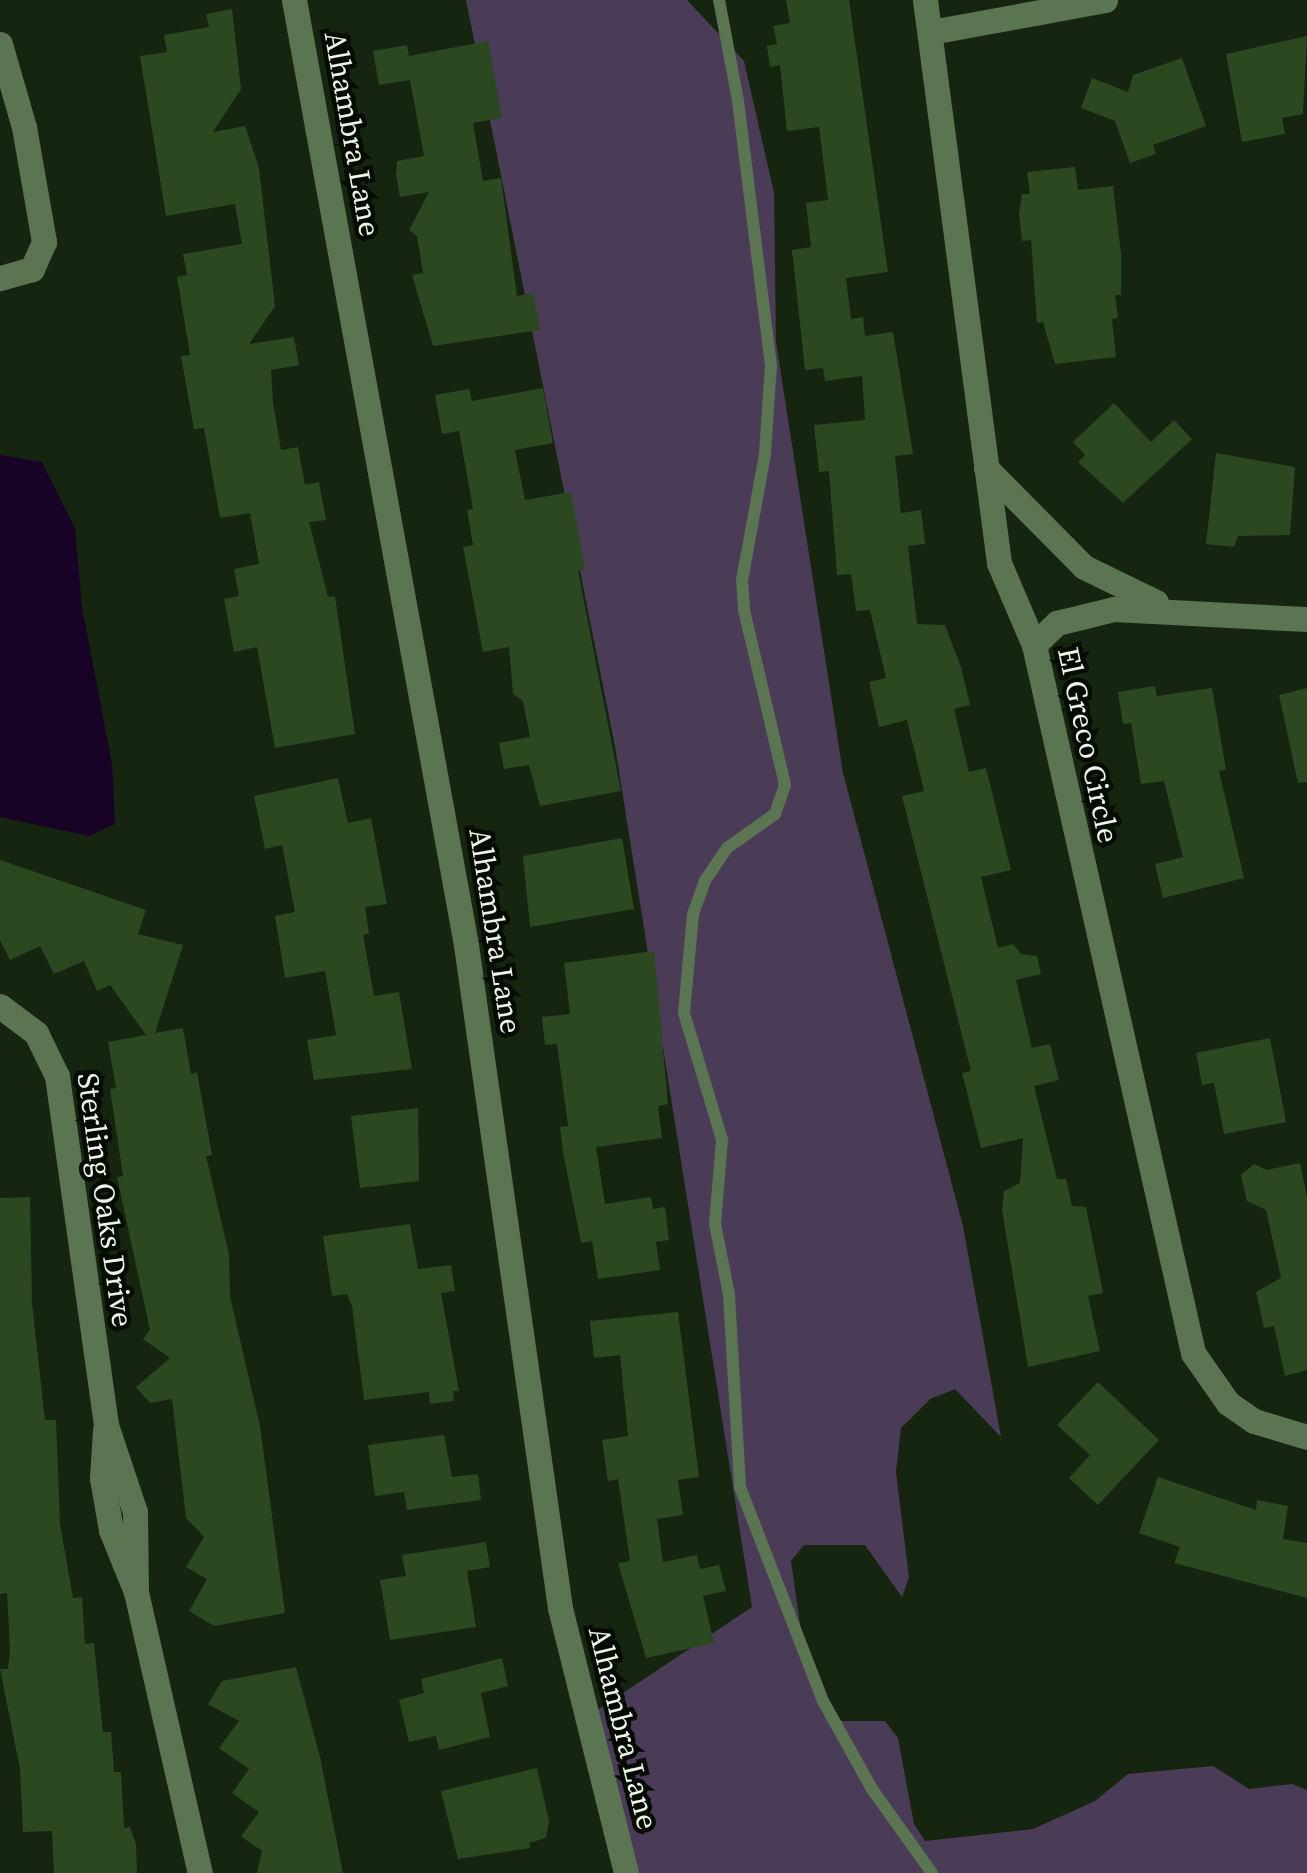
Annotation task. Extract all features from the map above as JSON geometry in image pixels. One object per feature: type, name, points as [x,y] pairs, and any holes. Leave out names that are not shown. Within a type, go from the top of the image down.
[{"type":"street","name":"Alhambra Lane","points":[[294,0],[466,946],[560,1608],[626,1873]]},
{"type":"street","name":"El Greco Circle","points":[[925,0],[984,467],[1000,563],[1034,645],[1193,1353],[1228,1403],[1254,1421],[1307,1437]]},
{"type":"street","points":[[931,32],[1105,0]]},
{"type":"street","points":[[0,44],[24,127],[44,242],[32,268],[0,278]]},
{"type":"street","points":[[984,467],[1096,576],[1189,613]]},
{"type":"street","points":[[1034,645],[1057,623],[1114,609],[1307,619]]},
{"type":"street","name":"Sterling Oaks Drive","points":[[0,1006],[36,1033],[56,1076],[106,1425],[102,1478],[111,1530],[136,1592],[200,1873]]},
{"type":"lane","points":[[718,0],[738,100],[771,365],[765,454],[742,580],[744,610],[785,785],[775,814],[726,848],[704,881],[693,914],[684,1013],[722,1140],[715,1224],[730,1295],[740,1488],[823,1701],[872,1790],[932,1873]]},
{"type":"shaded area","points":[[466,0],[687,0],[744,61],[774,193],[776,342],[843,773],[963,1226],[1001,1437],[955,1389],[930,1399],[901,1428],[896,1472],[909,1577],[902,1597],[865,1545],[804,1545],[791,1561],[803,1645],[826,1708],[842,1721],[885,1721],[898,1738],[914,1824],[925,1841],[1033,1829],[1095,1801],[1128,1774],[1213,1766],[1249,1789],[1292,1784],[1307,1790],[1307,1873],[621,1873],[596,1711],[752,1607],[615,746]]},
{"type":"shaded area","points":[[0,455],[42,462],[75,528],[82,607],[112,764],[115,824],[89,836],[0,817]]},
{"type":"building","points":[[786,0],[849,0],[888,272],[846,278],[851,319],[863,317],[865,336],[893,332],[913,454],[895,456],[901,513],[921,510],[925,544],[908,546],[917,624],[945,625],[961,667],[970,705],[954,709],[969,772],[986,768],[1011,870],[981,877],[998,948],[1013,944],[1021,954],[1037,956],[1041,974],[1016,980],[1032,1048],[1050,1044],[1059,1080],[1034,1086],[1057,1179],[1066,1179],[1072,1206],[1086,1207],[1103,1293],[1088,1296],[1100,1351],[1028,1367],[1002,1210],[1004,1191],[1020,1183],[1023,1138],[981,1148],[962,1073],[971,1071],[902,796],[924,791],[907,720],[879,727],[869,682],[886,678],[870,610],[856,611],[851,574],[837,575],[829,471],[819,472],[814,425],[865,420],[862,376],[825,381],[823,368],[805,370],[792,250],[811,247],[806,203],[828,200],[819,127],[787,131],[780,65],[770,67],[767,46],[777,44],[773,26],[790,23]]},
{"type":"building","points":[[232,9],[241,89],[213,132],[245,126],[259,168],[275,306],[249,344],[294,337],[299,365],[271,370],[273,402],[281,450],[298,447],[305,485],[319,482],[326,520],[309,522],[328,597],[335,596],[355,734],[275,748],[257,647],[234,652],[224,599],[239,596],[234,569],[259,564],[250,513],[220,518],[204,428],[194,429],[181,356],[190,355],[177,277],[187,275],[183,254],[242,244],[235,204],[166,216],[140,56],[167,52],[164,35],[209,27],[206,14]]},
{"type":"building","points":[[1307,36],[1303,114],[1282,118],[1285,134],[1242,142],[1226,54]]},
{"type":"building","points":[[488,41],[502,118],[473,123],[483,181],[501,178],[517,296],[533,293],[540,330],[433,346],[412,275],[423,273],[417,236],[409,230],[429,192],[400,197],[396,174],[397,161],[424,156],[410,80],[379,85],[373,51],[407,45],[409,56]]},
{"type":"building","points":[[1182,58],[1206,126],[1153,145],[1156,154],[1130,163],[1115,121],[1081,108],[1092,78],[1128,92],[1133,75]]},
{"type":"building","points":[[1075,167],[1078,190],[1113,186],[1121,254],[1121,295],[1115,295],[1118,318],[1112,319],[1116,357],[1055,364],[1043,322],[1037,323],[1031,240],[1022,241],[1019,214],[1022,194],[1030,194],[1027,172]]},
{"type":"building","points":[[543,388],[553,443],[515,450],[525,500],[571,492],[585,569],[578,571],[621,791],[540,806],[529,765],[504,769],[499,743],[530,737],[523,701],[513,694],[509,647],[483,652],[463,547],[473,545],[467,510],[473,509],[459,431],[442,434],[435,395],[469,389],[472,401]]},
{"type":"building","points":[[1114,403],[1151,442],[1174,420],[1192,439],[1123,503],[1078,462],[1085,455],[1073,442]]},
{"type":"building","points":[[1216,453],[1295,467],[1290,535],[1238,536],[1234,547],[1206,544]]},
{"type":"building","points":[[1155,686],[1157,696],[1212,688],[1226,770],[1219,771],[1244,878],[1163,898],[1155,864],[1183,857],[1164,781],[1141,784],[1131,723],[1123,724],[1118,692]]},
{"type":"building","points":[[1307,688],[1307,782],[1298,783],[1279,695]]},
{"type":"building","points":[[338,778],[348,823],[371,818],[387,904],[365,907],[369,933],[363,935],[374,996],[399,992],[412,1069],[314,1080],[307,1040],[336,1035],[325,971],[285,978],[275,916],[295,912],[282,845],[265,849],[254,796]]},
{"type":"building","points":[[622,838],[634,909],[530,927],[523,856]]},
{"type":"building","points":[[0,860],[146,910],[138,934],[183,945],[155,1033],[183,1028],[191,1074],[197,1072],[212,1155],[206,1156],[229,1254],[230,1296],[260,1426],[285,1613],[214,1626],[189,1611],[207,1579],[186,1567],[204,1537],[186,1518],[172,1399],[150,1403],[136,1387],[170,1358],[143,1339],[150,1330],[117,1177],[123,1176],[110,1089],[116,1088],[108,1042],[146,1035],[110,985],[97,991],[84,961],[54,974],[40,946],[10,960],[0,940]]},
{"type":"building","points":[[654,951],[668,1104],[658,1106],[662,1138],[596,1147],[605,1204],[651,1197],[653,1209],[665,1207],[669,1240],[656,1242],[660,1270],[598,1279],[592,1241],[581,1243],[563,1152],[560,1127],[568,1126],[557,1044],[545,1045],[542,1017],[570,1014],[564,963]]},
{"type":"building","points":[[1270,1038],[1286,1122],[1224,1134],[1214,1083],[1202,1085],[1196,1053]]},
{"type":"building","points":[[418,1108],[419,1181],[360,1188],[351,1116]]},
{"type":"building","points":[[1300,1163],[1307,1197],[1307,1370],[1285,1376],[1274,1326],[1264,1328],[1256,1292],[1281,1278],[1266,1210],[1247,1201],[1241,1175],[1254,1164],[1267,1170]]},
{"type":"building","points":[[30,1197],[32,1303],[45,1420],[56,1420],[60,1524],[73,1598],[82,1597],[85,1644],[94,1643],[103,1732],[111,1732],[114,1772],[121,1772],[124,1828],[130,1827],[136,1844],[137,1873],[54,1873],[52,1831],[23,1832],[20,1769],[0,1669],[8,1669],[10,1649],[7,1593],[0,1594],[0,1198]]},
{"type":"building","points":[[410,1224],[418,1269],[451,1265],[455,1291],[441,1293],[459,1391],[453,1391],[454,1401],[430,1404],[429,1392],[364,1400],[352,1306],[347,1294],[332,1296],[323,1236]]},
{"type":"building","points":[[678,1312],[699,1477],[678,1480],[683,1515],[657,1519],[663,1562],[697,1555],[700,1569],[719,1565],[726,1591],[703,1596],[714,1643],[646,1658],[618,1563],[630,1561],[618,1479],[608,1481],[602,1440],[628,1436],[620,1355],[594,1358],[590,1321]]},
{"type":"building","points":[[1098,1382],[1159,1440],[1098,1505],[1069,1478],[1090,1455],[1057,1425]]},
{"type":"building","points":[[444,1435],[452,1477],[478,1474],[481,1500],[407,1510],[404,1492],[375,1496],[368,1445]]},
{"type":"building","points":[[1158,1477],[1256,1510],[1257,1500],[1288,1506],[1283,1539],[1307,1543],[1307,1598],[1174,1563],[1180,1547],[1139,1533]]},
{"type":"building","points":[[486,1542],[490,1567],[467,1571],[476,1627],[390,1640],[380,1580],[406,1576],[402,1555]]},
{"type":"building","points":[[502,1658],[508,1686],[481,1693],[490,1737],[439,1750],[436,1736],[409,1742],[399,1700],[424,1693],[421,1679]]},
{"type":"building","points":[[296,1667],[320,1757],[343,1873],[257,1873],[262,1851],[241,1836],[259,1812],[232,1793],[249,1769],[219,1748],[239,1721],[208,1704],[222,1681]]},
{"type":"building","points":[[537,1768],[549,1821],[546,1838],[529,1843],[530,1848],[458,1859],[441,1791]]}]
